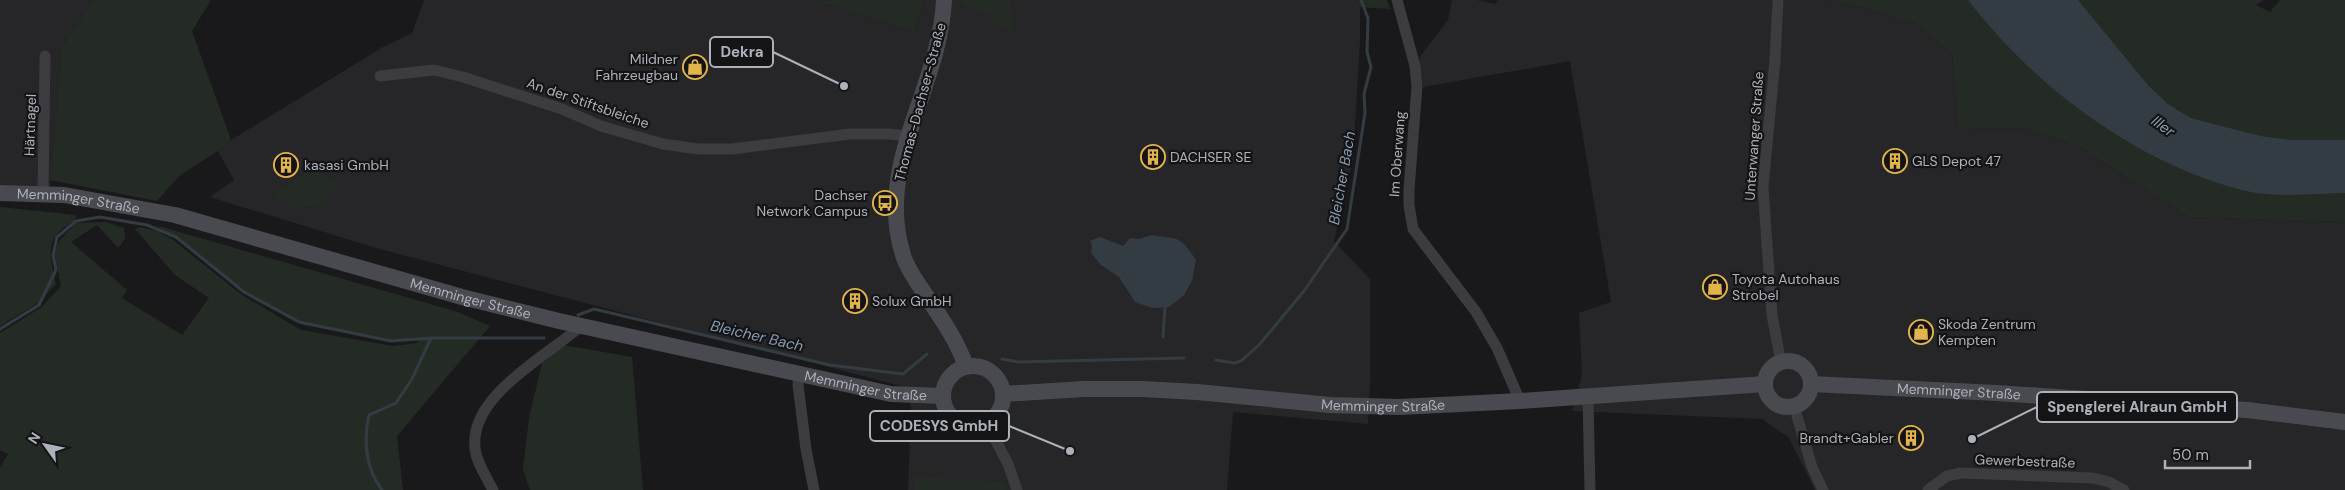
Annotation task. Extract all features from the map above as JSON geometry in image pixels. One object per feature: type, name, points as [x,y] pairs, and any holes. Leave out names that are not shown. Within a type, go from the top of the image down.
[{"type":"main road","name":"Thomas-Dachser-Straße","points":[[944,0],[943,19],[936,49],[908,136],[897,182],[894,216],[904,259],[943,321],[966,366]]},
{"type":"main road","name":"Memminger Straße","points":[[0,193],[64,195],[175,215],[462,297],[581,326],[891,394],[943,396]]},
{"type":"main road","points":[[1793,362],[1802,366],[1810,378],[1811,384],[1806,398],[1794,406],[1784,406],[1772,400],[1767,394],[1765,384],[1771,369],[1781,363],[1793,362]]},
{"type":"main road","name":"Memminger Straße","points":[[966,366],[957,370],[949,377],[944,386],[943,396],[947,410],[957,421],[972,425],[986,422]]},
{"type":"main road","points":[[966,366],[977,366],[986,369],[995,375],[1000,384],[1002,394],[999,410],[986,422]]},
{"type":"main road","name":"Memminger Straße","points":[[1002,394],[1084,389],[1142,389],[1196,392],[1330,405],[1399,407],[1588,397],[1765,384]]},
{"type":"main road","name":"Memminger Straße","points":[[1811,384],[1997,393],[2237,409],[2345,422]]},
{"type":"street","name":"Im Oberwang","points":[[1397,0],[1415,66],[1417,86],[1409,198],[1413,228],[1476,312],[1497,348],[1520,401]]},
{"type":"street","name":"Unterwanger Straße","points":[[1778,0],[1775,60],[1762,188],[1772,315],[1781,363]]},
{"type":"street","name":"Härtnagel","points":[[43,194],[45,56]]},
{"type":"street","name":"An der Stiftsbleiche","points":[[380,76],[434,70],[453,74],[562,109],[601,126],[663,144],[698,149],[732,149],[850,134],[908,136]]},
{"type":"street","points":[[494,490],[475,450],[475,432],[484,412],[502,387],[581,326]]},
{"type":"street","points":[[799,375],[798,385],[805,440],[814,490]]},
{"type":"street","points":[[1588,397],[1590,490]]},
{"type":"street","points":[[1794,406],[1812,467],[1823,490]]},
{"type":"street","points":[[986,422],[1008,464],[1017,490]]},
{"type":"street","name":"Gewerbestraße","points":[[1928,490],[1947,476],[1961,473],[2093,478],[2109,482],[2124,490]]},
{"type":"shaded area","points":[[0,0],[92,0],[62,47],[50,187],[0,187]]},
{"type":"shaded area","points":[[92,0],[211,0],[192,31],[231,140],[218,151],[179,176],[157,201],[50,180],[62,47]]},
{"type":"shaded area","points":[[424,0],[814,0],[914,32],[923,5],[922,0],[1357,0],[1360,7],[1360,42],[1353,158],[1334,241],[1370,279],[1368,424],[1233,412],[1227,490],[908,490],[911,407],[905,387],[376,248],[210,197],[234,180],[218,151],[231,140],[383,47],[412,33]]},
{"type":"shaded area","points":[[814,0],[922,0],[923,5],[914,32]]},
{"type":"shaded area","points":[[962,0],[1010,0],[1013,30],[995,26],[989,14],[962,5]]},
{"type":"shaded area","points":[[1357,0],[1387,0],[1390,9],[1360,7]]},
{"type":"shaded area","points":[[1452,0],[1477,0],[1495,4],[1498,0],[1827,0],[1862,7],[1917,24],[1952,54],[1958,129],[2026,128],[2081,148],[2189,217],[2345,222],[2345,490],[1815,490],[1789,438],[1762,419],[1572,411],[1582,375],[1579,313],[1611,302],[1570,61],[1423,87],[1419,58],[1448,20]]},
{"type":"shaded area","points":[[1827,0],[1968,0],[1994,32],[2056,92],[2128,142],[2166,162],[2206,178],[2246,190],[2283,195],[2345,193],[2345,222],[2189,217],[2081,148],[2026,128],[1958,129],[1952,54],[1917,24],[1862,7]]},
{"type":"shaded area","points":[[2078,0],[2263,0],[2256,5],[2270,12],[2280,0],[2345,0],[2345,140],[2291,140],[2261,136],[2191,118],[2168,104],[2149,86]]},
{"type":"shaded area","points":[[314,167],[341,184],[319,206],[292,208],[273,195]]},
{"type":"shaded area","points":[[0,207],[76,215],[73,221],[57,234],[51,247],[50,254],[56,284],[38,303],[0,326]]},
{"type":"shaded area","points":[[105,222],[124,228],[125,239],[118,248],[97,225],[71,242],[127,290],[122,298],[182,335],[209,298],[175,275],[135,229],[140,227],[157,231],[173,240],[242,295],[301,330],[393,346],[417,343],[419,339],[392,341],[303,325],[244,292],[175,238],[155,225],[458,312],[490,326],[397,436],[403,490],[0,490],[0,468],[8,454],[0,450],[0,333],[42,307],[61,286],[54,253],[60,240],[76,223]]},
{"type":"shaded area","points":[[563,345],[632,357],[643,490],[530,490],[523,469],[529,418],[542,363]]},
{"type":"shaded area","points":[[915,476],[1002,482],[1008,490],[915,490]]},
{"type":"water","name":"Iller","points":[[1968,0],[2078,0],[2149,86],[2168,104],[2191,118],[2261,136],[2291,140],[2345,140],[2345,193],[2295,195],[2246,191],[2206,179],[2167,162],[2128,142],[2057,92],[2024,63]]},
{"type":"water","points":[[1152,235],[1173,238],[1182,242],[1196,260],[1192,281],[1184,295],[1169,307],[1152,308],[1135,302],[1119,277],[1101,265],[1091,253],[1092,246],[1090,241],[1100,237],[1123,246],[1130,238],[1139,239]]},
{"type":"waterway","name":"Bleicher Bach","points":[[1216,360],[1234,363],[1241,361],[1259,345],[1304,291],[1347,229],[1365,113],[1364,94],[1371,67],[1367,52],[1368,18],[1361,0]]},
{"type":"waterway","points":[[0,329],[39,305],[56,270],[53,255],[57,237],[76,221],[100,217],[147,225],[176,237],[244,292],[299,322],[391,341],[431,338]]},
{"type":"waterway","points":[[1163,337],[1165,307]]},
{"type":"waterway","name":"Bleicher Bach","points":[[578,315],[594,309],[830,365],[903,374],[927,354]]},
{"type":"waterway","name":"Bleicher Bach","points":[[382,490],[372,473],[367,454],[366,435],[369,415],[396,403],[412,379],[431,338],[544,338]]},
{"type":"waterway","name":"Bleicher Bach","points":[[1002,359],[1018,362],[1184,358]]},
{"type":"place","name":"Mildner Fahrzeugbau","points":[[695,67]]},
{"type":"place","name":"Dekra","points":[[844,86]]},
{"type":"place","name":"DACHSER SE","points":[[1153,157]]},
{"type":"place","name":"GLS Depot 47","points":[[1895,161]]},
{"type":"place","name":"kasasi GmbH","points":[[286,165]]},
{"type":"place","name":"Dachser Network Campus","points":[[885,203]]},
{"type":"place","name":"Toyota Autohaus Strobel","points":[[1715,287]]},
{"type":"place","name":"Solux GmbH","points":[[855,301]]},
{"type":"place","name":"Skoda Zentrum Kempten","points":[[1921,332]]},
{"type":"place","name":"Brandt+Gabler","points":[[1911,438]]},
{"type":"place","name":"Spenglerei Alraun GmbH","points":[[1972,439]]},
{"type":"place","name":"CODESYS GmbH","points":[[1070,451]]}]
